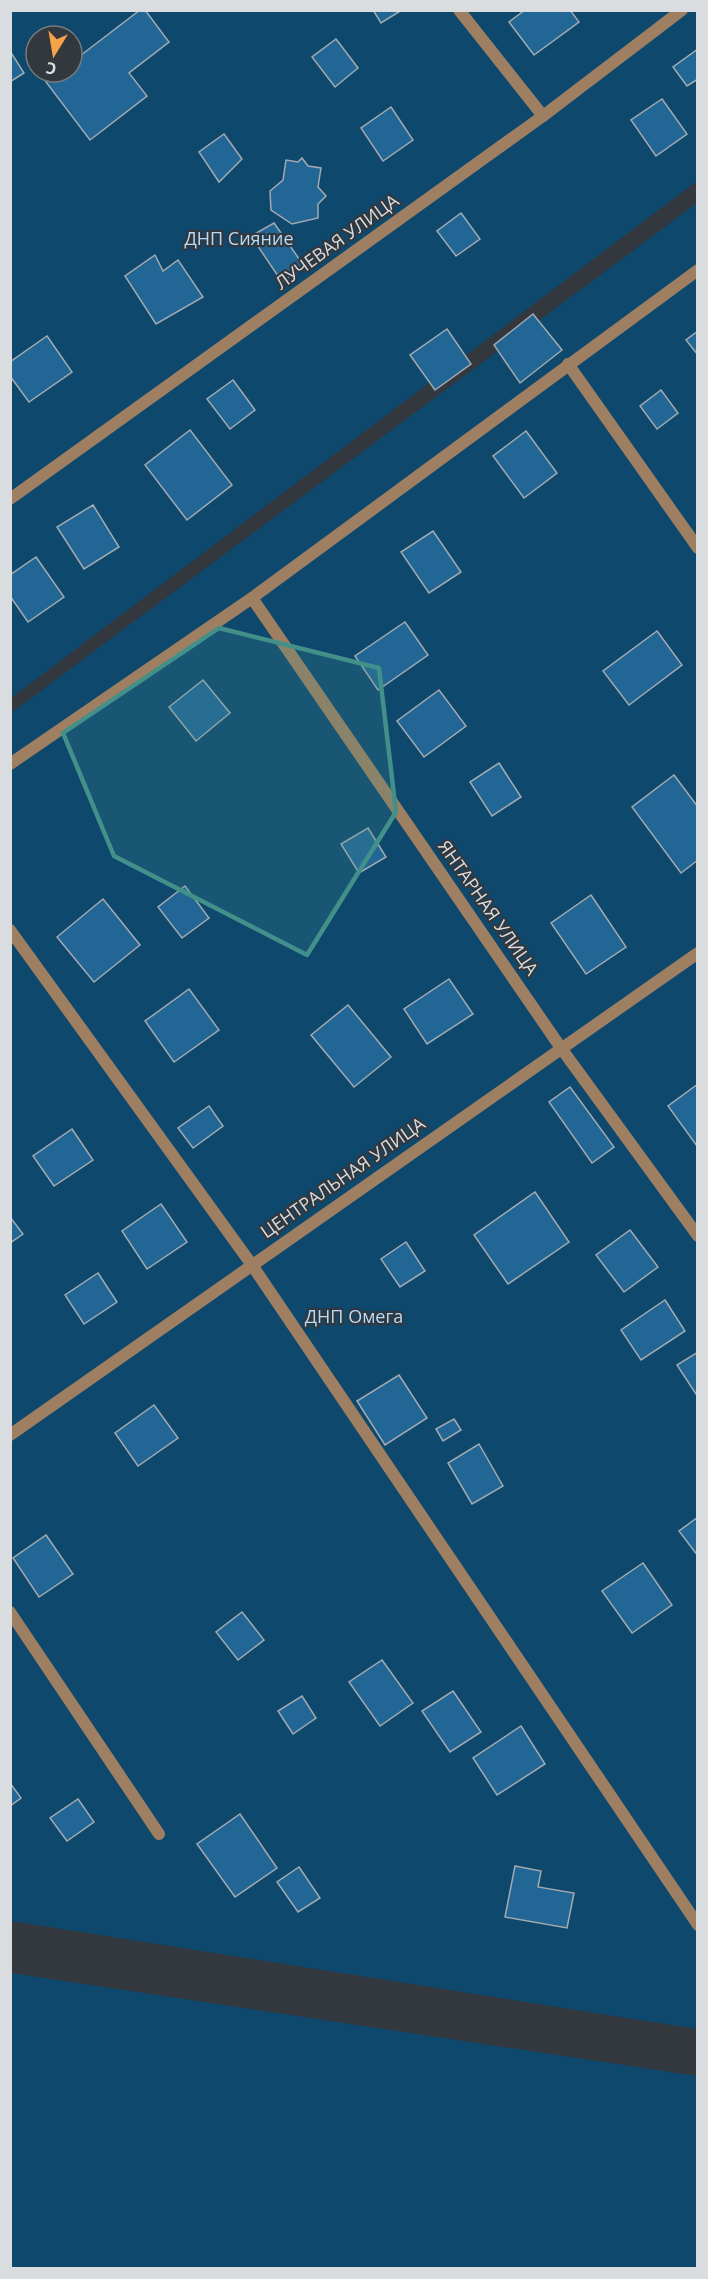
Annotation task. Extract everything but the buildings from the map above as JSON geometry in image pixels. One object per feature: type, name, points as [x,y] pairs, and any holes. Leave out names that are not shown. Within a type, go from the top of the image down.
[{"type":"street","points":[[459,10],[543,116]]},
{"type":"street","name":"ЛУЧЕВАЯ УЛИЦА","points":[[10,499],[543,116],[682,10]]},
{"type":"street","points":[[10,764],[252,598],[698,270]]},
{"type":"street","points":[[568,364],[698,548]]},
{"type":"street","name":"ЯНТАРНАЯ УЛИЦА","points":[[252,598],[561,1047],[698,1236]]},
{"type":"street","points":[[10,930],[252,1265],[698,1924]]},
{"type":"street","name":"ЦЕНТРАЛЬНАЯ УЛИЦА","points":[[10,1435],[698,953]]},
{"type":"street","points":[[10,1612],[159,1834]]},
{"type":"highlighted area","points":[[219,628],[379,668],[396,812],[307,955],[114,856],[63,733]]},
{"type":"green space","name":"ДНП Сияние","points":[[11,11],[697,11],[697,181],[11,698]]},
{"type":"green space","name":"ДНП Омега","points":[[697,203],[697,2029],[11,1921],[11,713]]},
{"type":"green space","points":[[11,1973],[697,2076],[697,2268],[11,2268]]}]
